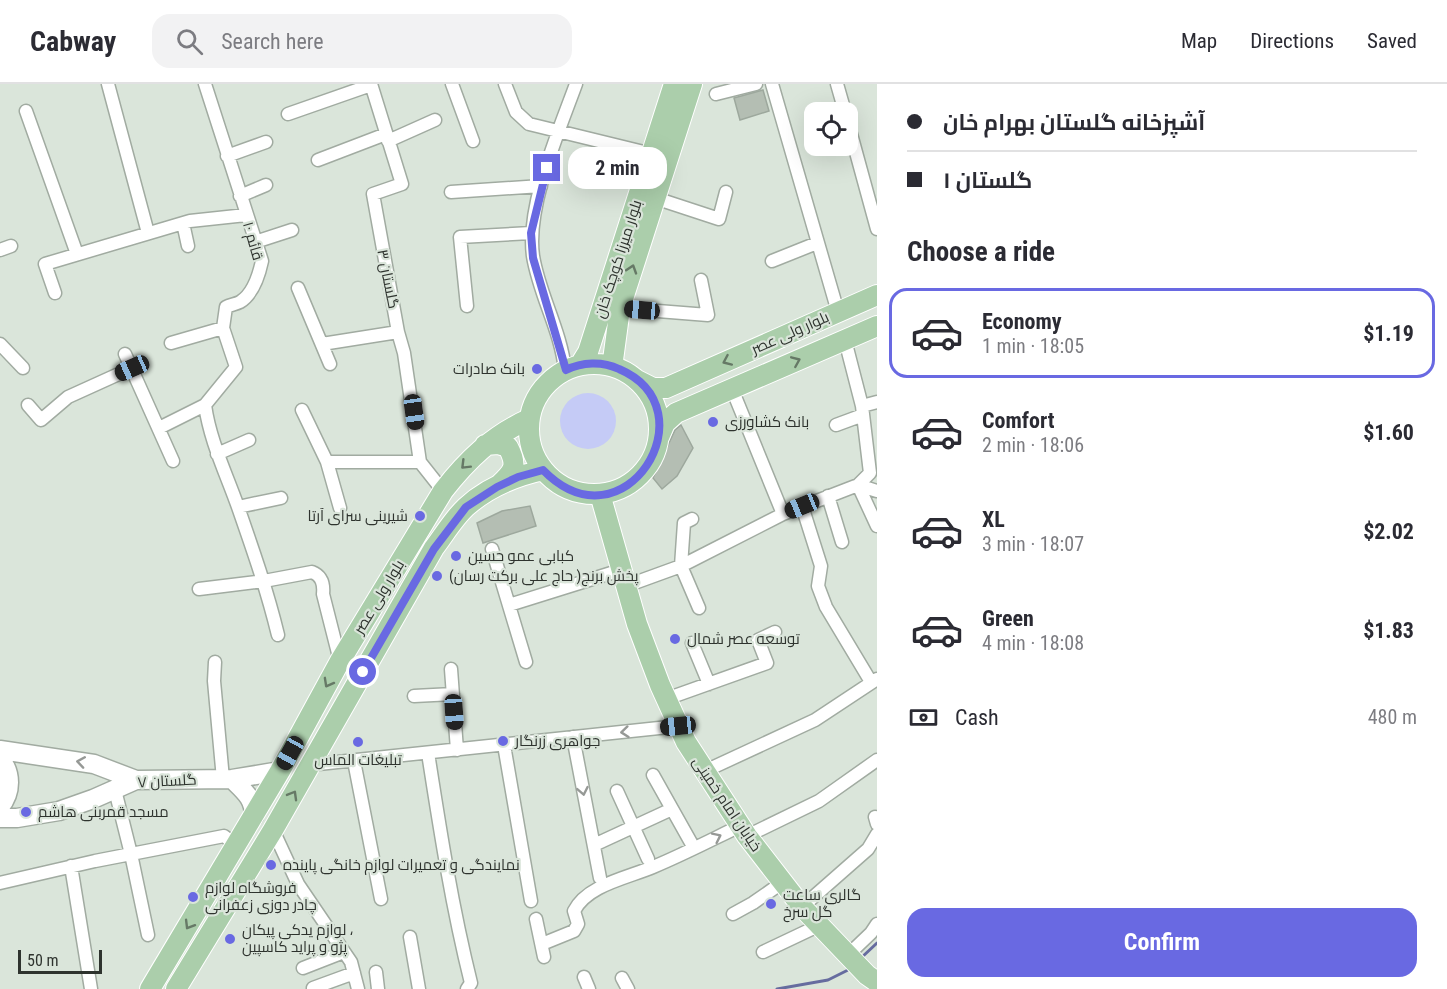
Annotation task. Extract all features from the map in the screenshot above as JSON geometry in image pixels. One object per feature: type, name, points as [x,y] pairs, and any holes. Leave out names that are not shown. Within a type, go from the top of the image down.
[{"type":"main road","name":"بلوار میرزا کوچک خان","points":[[573,368],[588,352],[674,84]]},
{"type":"main road","name":"بلوار میرزا کوچک خان","points":[[615,367],[613,360],[620,308],[692,84]]},
{"type":"main road","name":"بلوار ولی عصر","points":[[637,380],[652,388],[666,388],[877,295]]},
{"type":"main road","name":"بلوار ولی عصر","points":[[658,440],[665,423],[676,413],[877,326]]},
{"type":"main road","points":[[597,363],[615,367],[637,380],[649,393],[654,404],[659,422],[658,440],[653,457],[639,476],[620,489],[600,494],[573,491],[557,483],[543,470],[531,448],[529,419],[533,404],[542,388],[555,376],[573,368],[597,363]]},
{"type":"main road","name":"بلوار ولی عصر","points":[[150,989],[254,816],[340,661],[443,491],[458,471],[485,446],[506,430],[529,419]]},
{"type":"main road","points":[[485,446],[498,444],[508,447],[514,458],[514,468],[510,475],[497,487]]},
{"type":"main road","name":"بلوار ولی عصر","points":[[176,989],[273,830],[434,549],[466,507],[497,487],[518,477],[543,470]]},
{"type":"main road","name":"خیابان امام خمینی","points":[[600,494],[637,624],[666,699],[686,742],[743,831],[802,907],[870,981]]},
{"type":"main road","points":[[0,750],[94,764],[136,780]]},
{"type":"main road","points":[[0,758],[8,770],[9,791],[0,807]]},
{"type":"main road","name":"گلستان ۷","points":[[0,818],[17,818],[59,811],[136,780],[227,779],[280,771]]},
{"type":"main road","points":[[227,779],[251,798],[254,805],[254,816]]},
{"type":"street","points":[[108,84],[148,233]]},
{"type":"street","name":"قائم ۱۰","points":[[205,84],[262,261],[259,274],[250,291],[241,302],[226,307],[223,328]]},
{"type":"street","points":[[452,84],[473,141]]},
{"type":"street","points":[[505,84],[516,112],[529,124],[652,154]]},
{"type":"street","points":[[573,368],[533,258],[531,233],[541,186],[576,84]]},
{"type":"street","points":[[716,94],[756,84]]},
{"type":"street","points":[[772,84],[838,312]]},
{"type":"street","points":[[837,84],[842,102]]},
{"type":"street","points":[[288,114],[371,85]]},
{"type":"street","name":"گلستان ۳","points":[[371,85],[402,184],[373,194],[398,332],[404,353],[420,462]]},
{"type":"street","points":[[26,111],[77,254]]},
{"type":"street","points":[[318,160],[435,120]]},
{"type":"street","points":[[227,156],[267,142]]},
{"type":"street","points":[[857,156],[877,229]]},
{"type":"street","points":[[240,196],[266,185]]},
{"type":"street","points":[[451,192],[541,186]]},
{"type":"street","points":[[655,198],[719,219],[726,192]]},
{"type":"street","points":[[55,293],[45,264],[183,223],[246,215]]},
{"type":"street","points":[[183,223],[188,246]]},
{"type":"street","points":[[255,242],[292,230]]},
{"type":"street","points":[[467,306],[460,237],[531,233]]},
{"type":"street","points":[[772,261],[817,243]]},
{"type":"street","points":[[620,308],[708,315],[701,280]]},
{"type":"street","points":[[298,288],[330,364]]},
{"type":"street","points":[[159,428],[206,405],[236,367],[223,328],[171,343]]},
{"type":"street","points":[[322,344],[398,332]]},
{"type":"street","points":[[509,604],[681,566],[783,514],[858,485],[870,472],[862,410],[845,340]]},
{"type":"street","points":[[0,344],[23,368]]},
{"type":"street","points":[[125,354],[173,461]]},
{"type":"street","points":[[28,405],[41,420],[68,397],[132,368]]},
{"type":"street","points":[[732,388],[783,514]]},
{"type":"street","points":[[836,425],[877,402]]},
{"type":"street","points":[[206,405],[208,425],[264,581],[278,635]]},
{"type":"street","points":[[302,410],[327,462],[340,508]]},
{"type":"street","points":[[218,454],[249,440]]},
{"type":"street","points":[[327,462],[420,462],[443,491]]},
{"type":"street","points":[[858,485],[877,491]]},
{"type":"street","points":[[858,485],[877,526]]},
{"type":"street","points":[[828,496],[842,542]]},
{"type":"street","points":[[238,507],[281,498]]},
{"type":"street","points":[[705,771],[815,720],[874,681],[826,607],[818,586],[822,566],[802,506]]},
{"type":"street","points":[[692,519],[684,523],[681,566],[699,608]]},
{"type":"street","points":[[492,549],[526,662]]},
{"type":"street","points":[[199,589],[312,572],[318,574],[324,585],[323,594],[340,661]]},
{"type":"street","points":[[666,699],[767,663],[758,640],[775,632]]},
{"type":"street","points":[[692,643],[709,684]]},
{"type":"street","points":[[215,662],[214,681],[227,779]]},
{"type":"street","points":[[451,669],[457,750]]},
{"type":"street","points":[[414,696],[453,694]]},
{"type":"street","points":[[309,765],[678,726]]},
{"type":"street","points":[[573,737],[600,878]]},
{"type":"street","points":[[504,745],[531,901]]},
{"type":"street","points":[[428,753],[443,850],[471,983],[469,988]]},
{"type":"street","points":[[536,919],[543,950],[574,931],[578,924],[573,911],[578,902],[602,887],[652,868],[694,848],[819,801],[877,760]]},
{"type":"street","points":[[354,761],[381,898]]},
{"type":"street","points":[[653,775],[694,848]]},
{"type":"street","points":[[115,790],[148,935]]},
{"type":"street","points":[[617,791],[648,859]]},
{"type":"street","points":[[594,845],[672,809]]},
{"type":"street","points":[[273,830],[298,884],[350,962],[358,989]]},
{"type":"street","points":[[802,907],[868,849],[877,834]]},
{"type":"street","points":[[0,883],[71,866],[224,836],[236,845]]},
{"type":"street","points":[[71,866],[91,989]]},
{"type":"street","points":[[733,914],[783,882]]},
{"type":"street","points":[[848,955],[877,924]]},
{"type":"street","points":[[763,952],[820,925]]},
{"type":"street","points":[[410,937],[419,989]]},
{"type":"street","points":[[303,968],[350,962]]},
{"type":"street","points":[[313,988],[350,962]]},
{"type":"street","points":[[376,972],[378,989]]},
{"type":"street","points":[[622,978],[628,989]]},
{"type":"shaded area","points":[[582,393],[594,393],[604,397],[612,405],[616,421],[612,437],[604,445],[594,449],[582,449],[572,445],[564,437],[560,427],[560,415],[564,405],[572,397]]},
{"type":"building","points":[[763,90],[769,111],[740,120],[734,98]]},
{"type":"building","points":[[681,425],[693,448],[677,476],[662,489],[653,478],[675,430]]},
{"type":"building","points":[[530,506],[536,526],[483,543],[477,523],[502,511]]},
{"type":"waterway","points":[[861,958],[877,943]]},
{"type":"waterway","points":[[777,989],[828,980],[850,969]]},
{"type":"place","name":"بانک صادرات","points":[[537,369]]},
{"type":"place","name":"بانک کشاورزی","points":[[713,422]]},
{"type":"place","name":"شیرینی سرای آرتا","points":[[420,516]]},
{"type":"place","name":"کبابی عمو حسین","points":[[456,556]]},
{"type":"place","name":"پخش برنج( حاج علی برکت رسان)","points":[[437,576]]},
{"type":"place","name":"توسعه عصر شمال","points":[[675,639]]},
{"type":"place","name":"جواهری زرنگار","points":[[503,741]]},
{"type":"place","name":"تبلیغات الماس","points":[[358,742]]},
{"type":"place","name":"مسجد قمربنی هاشم","points":[[26,812]]},
{"type":"place","name":"نمایندگی و تعمیرات لوازم خانگی پاینده","points":[[271,865]]},
{"type":"place","name":"فروشگاه لوازم چادر دوزی زعفرانی","points":[[193,897]]},
{"type":"place","name":"گالری ساعت گل سرخ","points":[[771,904]]},
{"type":"place","name":"لوازم یدکی پیکان ، پژو و پراید کاسپین","points":[[230,939]]},
{"type":"route","points":[[363,672],[434,549],[466,507],[497,487],[518,477],[543,470],[564,488],[578,493],[590,495],[614,492],[625,487],[644,472],[656,451],[658,416],[649,393],[637,380],[622,370],[606,364],[588,364],[566,370],[533,258],[531,233],[547,168]]}]
